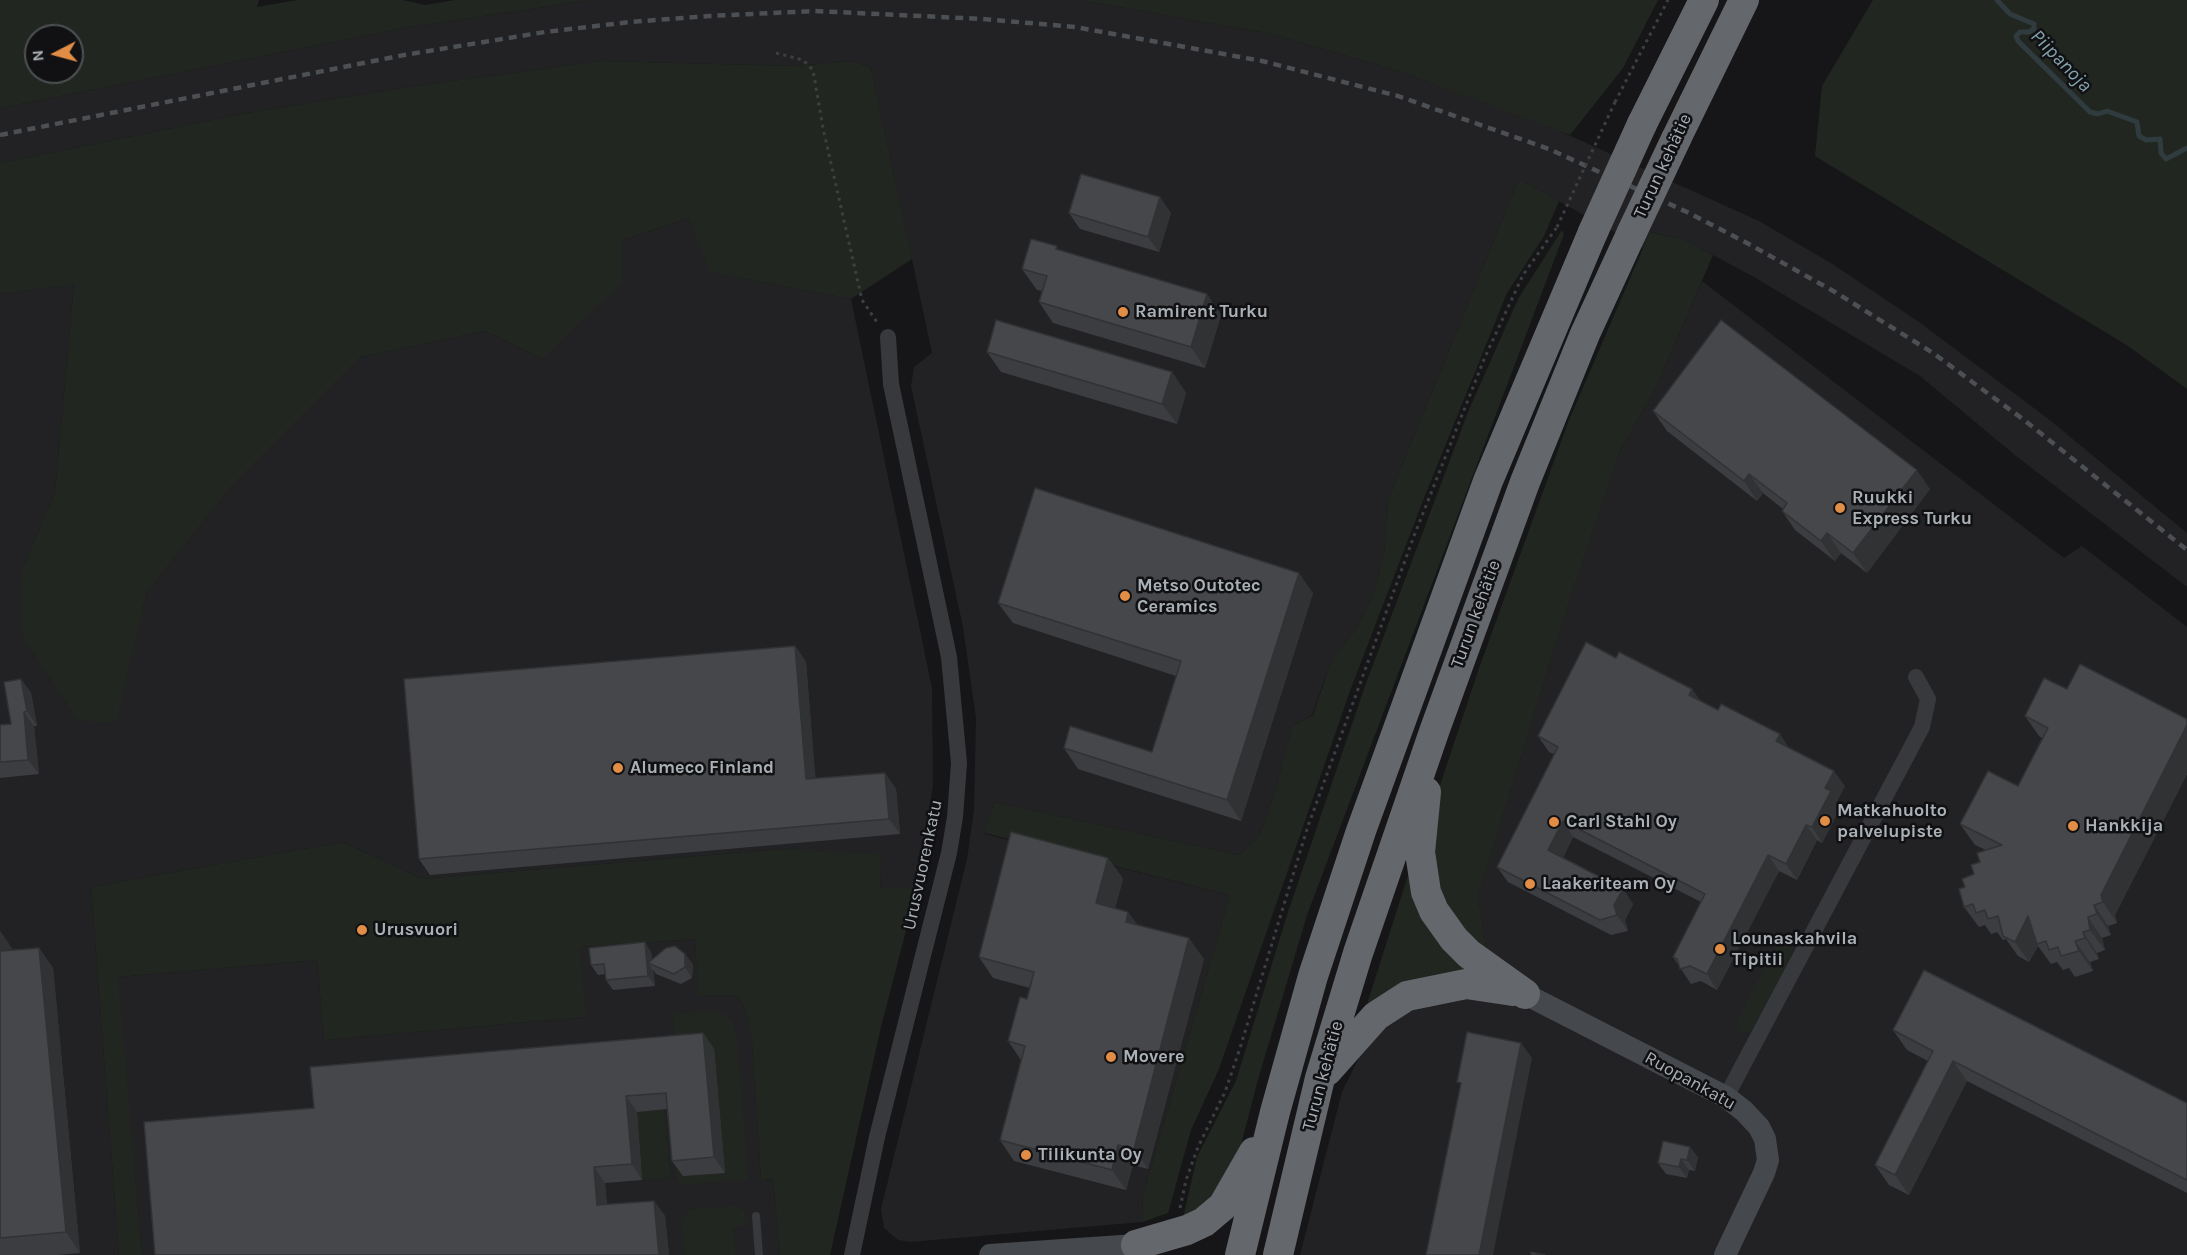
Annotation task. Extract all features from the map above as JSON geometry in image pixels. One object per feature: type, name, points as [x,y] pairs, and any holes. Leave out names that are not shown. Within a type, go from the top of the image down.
[{"type":"highway","name":"Turun kehätie","points":[[1278,1255],[1320,1078],[1358,953],[1435,729],[1439,664],[1488,481],[1593,232],[1642,124],[1704,0]]},
{"type":"highway","name":"Turun kehätie","points":[[1240,1255],[1275,1112],[1313,976],[1439,664],[1529,471],[1585,334],[1744,0]]},
{"type":"highway","points":[[1435,729],[1420,852],[1426,892],[1434,911],[1454,939],[1469,954],[1525,994]]},
{"type":"highway","points":[[1320,1078],[1376,1016],[1407,996],[1466,984],[1525,994]]},
{"type":"highway","points":[[1136,1245],[1186,1230],[1204,1222],[1223,1206],[1275,1112]]},
{"type":"highway","points":[[1136,1245],[1164,1255]]},
{"type":"street","name":"Urusvuorenkatu","points":[[852,1255],[877,1137],[949,853],[955,817],[959,763],[949,657],[891,384],[888,337]]},
{"type":"street","points":[[1726,1097],[1922,727],[1928,699],[1916,677]]},
{"type":"street","name":"Ruopankatu","points":[[1525,994],[1726,1097],[1759,1127],[1765,1139],[1768,1160],[1725,1255]]},
{"type":"street","points":[[990,1255],[1136,1245]]},
{"type":"lane","points":[[756,1216],[759,1255]]},
{"type":"path","points":[[1179,1217],[1186,1180],[1198,1147],[1225,1092],[1308,826],[1414,536],[1485,357],[1523,275],[1557,227],[1615,102],[1668,0]]},
{"type":"path","points":[[776,53],[803,60],[813,70],[823,128],[862,300],[888,337]]},
{"type":"shaded area","points":[[0,0],[259,0],[257,7],[297,0],[403,0],[425,5],[455,0],[592,0],[409,27],[0,108]]},
{"type":"shaded area","points":[[592,0],[1079,0],[1272,34],[1399,71],[1542,123],[1759,221],[1834,265],[1919,322],[2046,417],[2187,533],[2187,587],[2016,456],[1920,376],[1754,277],[1685,240],[1651,232],[1643,248],[1519,179],[1388,500],[1384,554],[1374,593],[1357,628],[1332,659],[1312,715],[1292,726],[1276,789],[1259,837],[1239,855],[994,802],[985,834],[1230,895],[1143,1195],[1142,1222],[910,1242],[898,1240],[884,1228],[881,1209],[967,859],[974,810],[976,718],[963,627],[911,386],[914,367],[932,353],[871,68],[852,61],[796,66],[601,61],[415,86],[247,113],[0,163],[0,108],[409,27]]},
{"type":"shaded area","points":[[1079,0],[1658,0],[1623,68],[1570,135],[1399,71],[1272,34]]},
{"type":"shaded area","points":[[1873,0],[2187,0],[2187,389],[2128,346],[1815,156],[1822,86]]},
{"type":"shaded area","points":[[601,61],[796,66],[852,61],[871,68],[912,259],[851,299],[710,272],[689,218],[622,240],[622,282],[542,359],[485,331],[361,357],[231,487],[147,592],[116,722],[79,721],[22,634],[21,573],[55,492],[74,284],[0,294],[0,163],[247,113],[415,86]]},
{"type":"shaded area","points":[[1519,179],[1559,201],[1544,236],[1507,293],[1424,498],[1350,691],[1219,1069],[1191,1130],[1168,1213],[1142,1222],[1143,1195],[1230,895],[985,833],[994,802],[1239,855],[1259,837],[1276,789],[1292,726],[1313,715],[1332,659],[1357,628],[1374,593],[1384,554],[1388,500]]},
{"type":"shaded area","points":[[689,218],[711,272],[851,299],[932,688],[933,785],[917,888],[880,888],[882,856],[784,849],[422,879],[343,842],[91,887],[119,1255],[0,1255],[0,294],[74,283],[55,492],[21,573],[115,722],[147,592],[231,487],[361,357],[485,331],[542,359],[622,240]]},
{"type":"shaded area","points":[[1562,230],[1564,234],[1307,915],[1257,1083],[1233,1176],[1213,1199],[1183,1218],[1197,1157],[1236,1081],[1288,912],[1365,686],[1468,412],[1518,299]]},
{"type":"shaded area","points":[[1650,232],[1685,240],[1713,255],[1657,385],[1619,453],[1569,602],[1478,896],[1487,953],[1469,940],[1433,880],[1435,800],[1478,671],[1569,420]]},
{"type":"shaded area","points":[[1702,281],[2064,558],[2082,546],[2187,627],[2187,1255],[1300,1255],[1342,1092],[1364,1047],[1376,1030],[1487,953],[1478,896],[1569,602],[1619,453],[1657,385]]},
{"type":"shaded area","points":[[343,842],[422,879],[784,849],[882,855],[880,888],[917,888],[881,1027],[830,1255],[780,1255],[773,1179],[761,1180],[752,1042],[747,1014],[741,1001],[734,995],[698,996],[695,939],[580,947],[586,1017],[324,1040],[317,960],[118,977],[142,1255],[119,1255],[91,887]]},
{"type":"shaded area","points":[[1410,869],[1477,974],[1369,1005],[1368,1001]]},
{"type":"shaded area","points":[[695,939],[699,996],[734,995],[741,1001],[747,1014],[752,1041],[761,1180],[773,1179],[780,1255],[142,1255],[117,977],[317,960],[324,1040],[585,1017],[580,947]]},
{"type":"shaded area","points":[[1781,942],[1792,945],[1793,952],[1752,1029],[1750,1032],[1742,1032],[1737,1022],[1776,947]]},
{"type":"shaded area","points":[[711,1011],[723,1014],[730,1020],[737,1037],[748,1179],[683,1185],[677,1180],[671,1109],[677,1052],[673,1014]]},
{"type":"shaded area","points":[[664,1109],[670,1177],[642,1180],[637,1112]]},
{"type":"shaded area","points":[[737,1206],[744,1211],[749,1223],[733,1229],[736,1255],[685,1255],[682,1224],[687,1212],[692,1209]]},
{"type":"building","points":[[1081,174],[1160,197],[1148,237],[1069,213]]},
{"type":"building","points":[[1031,239],[1057,246],[1056,249],[1207,294],[1191,347],[1039,302],[1047,276],[1022,269]]},
{"type":"building","points":[[996,320],[1172,372],[1162,404],[987,352]]},
{"type":"building","points":[[1721,320],[1917,470],[1853,553],[1827,533],[1821,541],[1782,511],[1787,503],[1749,474],[1744,481],[1653,411]]},
{"type":"building","points":[[1035,488],[1299,573],[1227,800],[1064,748],[1070,726],[1152,752],[1181,661],[998,603]]},
{"type":"building","points":[[1586,642],[1616,658],[1619,652],[1692,689],[1689,695],[1718,710],[1721,704],[1780,734],[1776,741],[1834,771],[1825,788],[1831,791],[1812,827],[1806,825],[1786,864],[1768,855],[1707,974],[1690,966],[1680,969],[1677,959],[1673,957],[1705,894],[1563,821],[1548,850],[1623,889],[1614,905],[1617,915],[1600,920],[1497,867],[1558,747],[1538,736]]},
{"type":"building","points":[[795,646],[806,779],[885,773],[889,819],[419,859],[404,679]]},
{"type":"building","name":"Hankkija","points":[[2080,664],[2187,719],[2187,725],[2101,895],[2103,902],[2094,905],[2097,914],[2088,917],[2090,930],[2083,932],[2085,938],[2075,941],[2079,951],[2061,956],[2058,947],[2049,950],[2046,941],[2037,944],[2028,916],[2015,942],[2003,936],[1998,916],[1988,919],[1985,910],[1976,913],[1973,904],[1964,907],[1959,889],[1965,887],[1962,879],[1974,874],[1971,865],[1980,862],[1977,853],[2002,845],[1960,824],[1988,771],[2018,786],[2048,728],[2025,716],[2044,678],[2067,689]]},
{"type":"building","points":[[21,679],[27,711],[24,712],[28,760],[0,762],[0,725],[11,724],[4,682]]},
{"type":"building","points":[[1011,832],[1108,858],[1096,903],[1128,912],[1126,922],[1189,938],[1134,1149],[1118,1145],[1112,1170],[1000,1140],[1025,1046],[1008,1041],[1020,997],[1027,999],[1034,972],[979,957]]},
{"type":"building","points":[[0,939],[1,951],[39,948],[66,1232],[0,1238]]},
{"type":"building","points":[[645,942],[648,976],[606,980],[604,964],[591,965],[589,948]]},
{"type":"building","points":[[675,946],[685,954],[685,967],[674,974],[648,963],[666,948]]},
{"type":"building","points":[[1924,970],[2187,1103],[2187,1180],[1953,1061],[1895,1175],[1875,1165],[1933,1051],[1893,1030]]},
{"type":"building","points":[[1467,1032],[1521,1043],[1479,1255],[1426,1255],[1461,1083],[1457,1082]]},
{"type":"building","points":[[703,1033],[714,1157],[672,1161],[666,1093],[626,1096],[632,1164],[594,1167],[597,1205],[654,1201],[659,1255],[155,1255],[144,1122],[314,1108],[310,1067]]},
{"type":"building","points":[[1663,1141],[1690,1147],[1687,1160],[1681,1159],[1679,1167],[1658,1163]]},
{"type":"waterway","name":"Piipanoja","points":[[1997,0],[2010,14],[2034,24],[2034,29],[2029,32],[2020,32],[2016,36],[2018,41],[2090,112],[2098,114],[2107,111],[2137,122],[2139,136],[2146,140],[2160,139],[2161,153],[2166,159],[2187,148]]},
{"type":"railway","points":[[0,135],[404,55],[545,32],[709,16],[815,11],[983,19],[1075,27],[1262,61],[1398,96],[1549,149],[1687,212],[1747,243],[1835,292],[1933,353],[2024,420],[2187,550]]},
{"type":"place","name":"Ramirent Turku","points":[[1123,312]]},
{"type":"place","name":"Ruukki Express Turku","points":[[1840,508]]},
{"type":"place","name":"Metso Outotec Ceramics","points":[[1125,596]]},
{"type":"place","name":"Alumeco Finland","points":[[618,768]]},
{"type":"place","name":"Matkahuolto palvelupiste","points":[[1825,821]]},
{"type":"place","name":"Carl Stahl Oy","points":[[1554,822]]},
{"type":"place","name":"Hankkija","points":[[2073,826]]},
{"type":"place","name":"Laakeriteam Oy","points":[[1530,884]]},
{"type":"place","name":"Urusvuori","points":[[362,930]]},
{"type":"place","name":"Lounaskahvila Tipitii","points":[[1720,949]]},
{"type":"place","name":"Movere","points":[[1111,1057]]},
{"type":"place","name":"Tilikunta Oy","points":[[1026,1155]]}]
